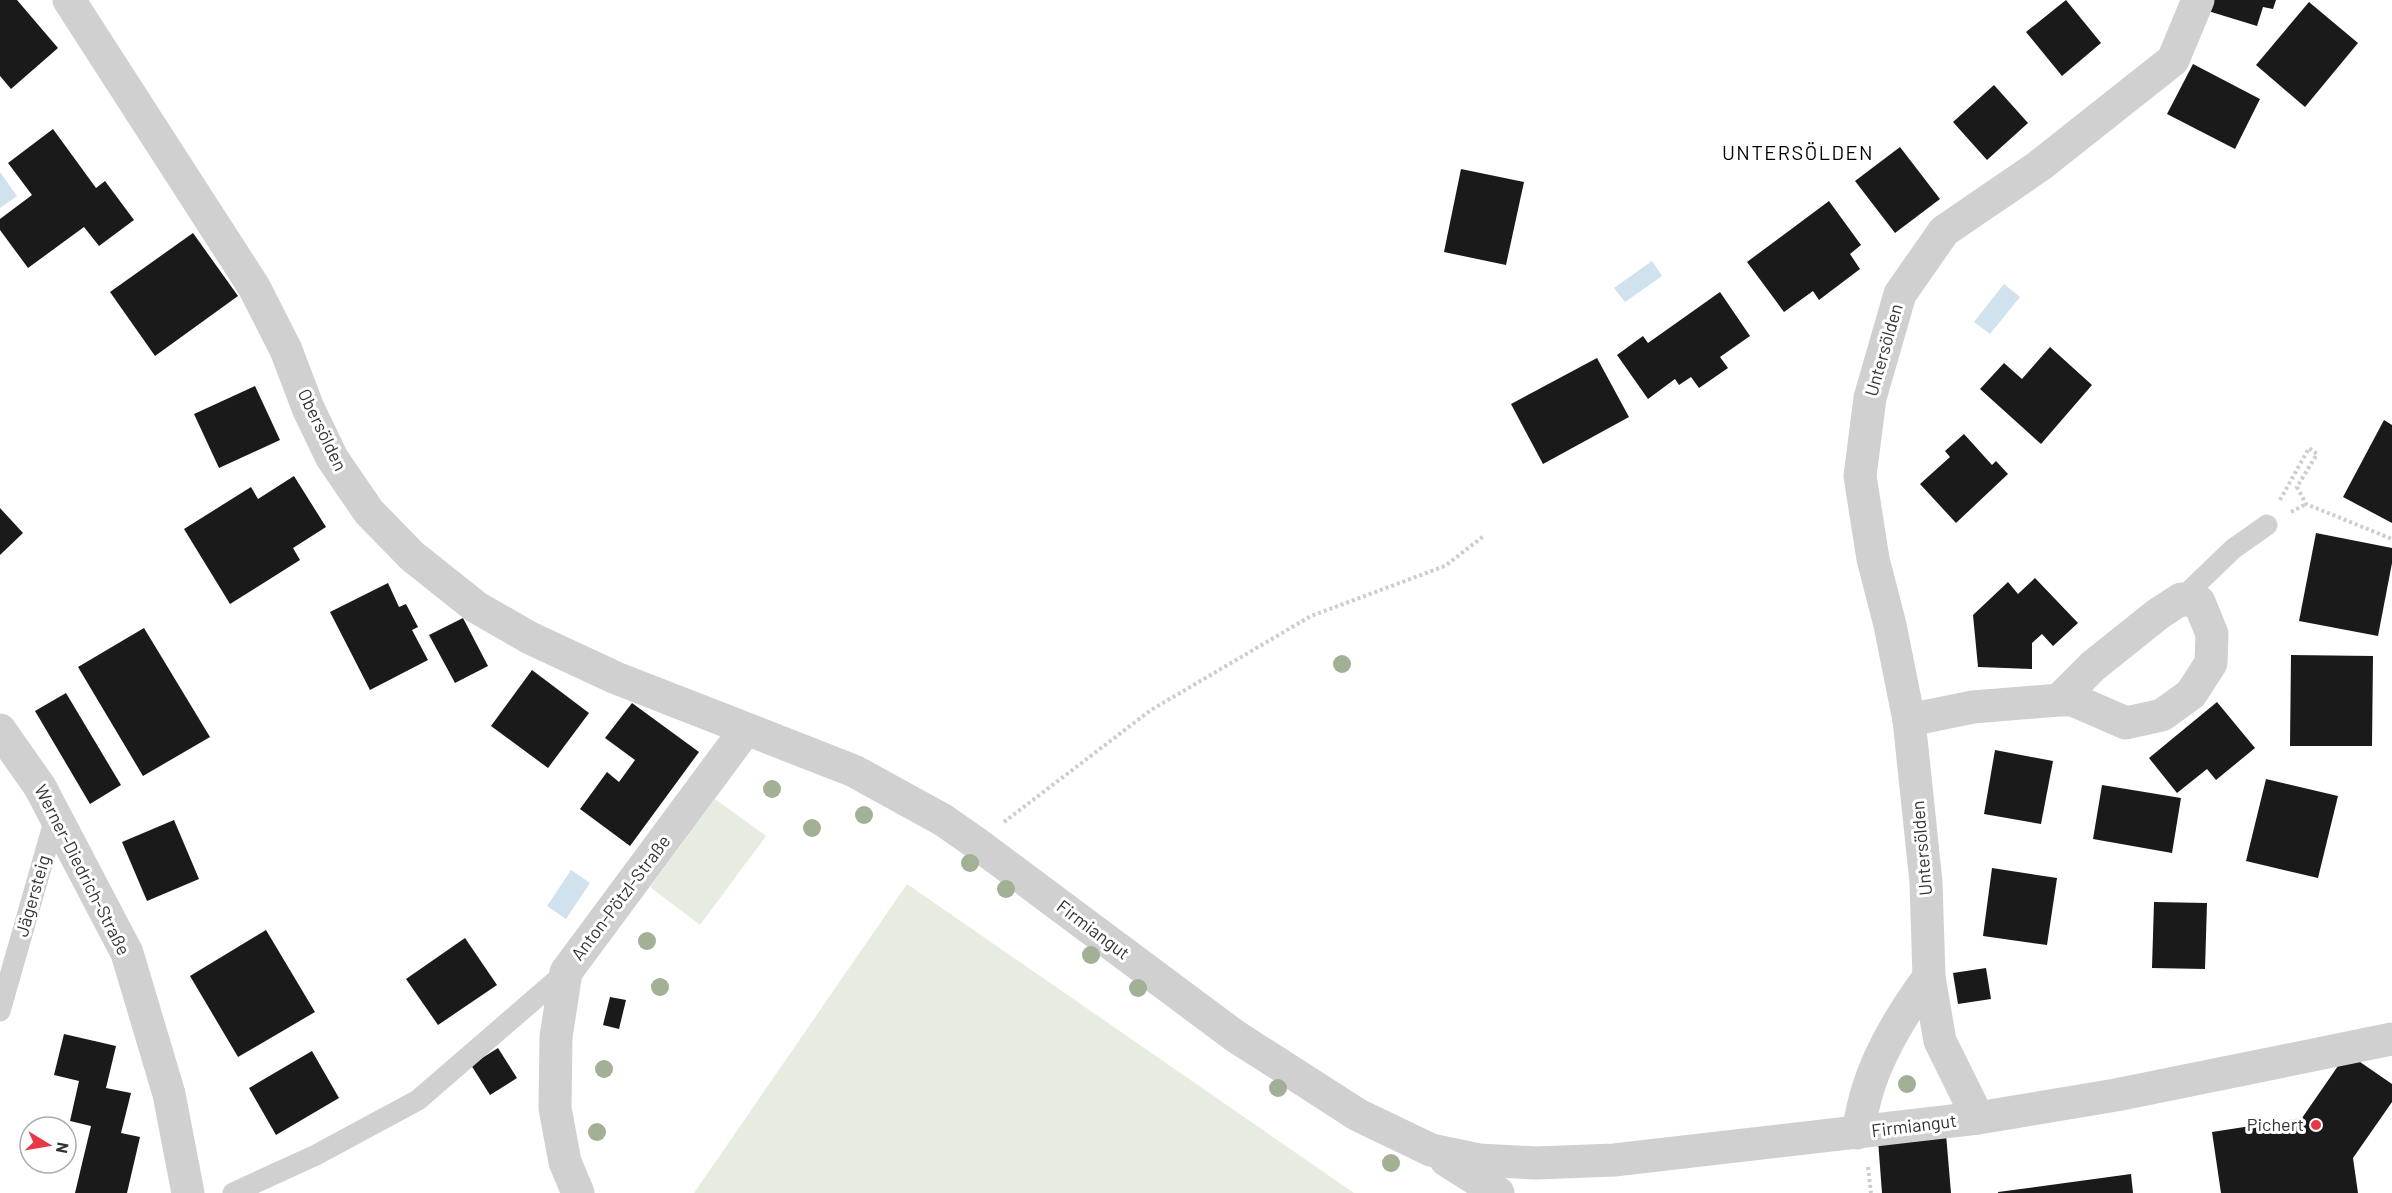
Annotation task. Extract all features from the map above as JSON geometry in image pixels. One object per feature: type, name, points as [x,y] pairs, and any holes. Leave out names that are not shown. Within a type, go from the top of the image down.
[{"type":"street","name":"Obersölden","points":[[69,0],[254,287],[286,350],[308,408],[332,458],[369,512],[412,556],[476,607],[530,638],[616,678],[746,729]]},
{"type":"street","name":"Untersölden","points":[[1978,1118],[1940,1041],[1929,977],[1926,882],[1909,720],[1890,625],[1872,559],[1860,476],[1870,398],[1900,294],[1944,231],[2039,166],[2173,60],[2198,0]]},
{"type":"street","points":[[1909,720],[1973,707],[2059,700],[2073,700],[2126,723],[2162,715],[2191,694],[2211,663],[2212,634],[2199,602],[2181,599],[2158,614],[2093,666],[2059,700]]},
{"type":"street","name":"Firmiangut","points":[[746,729],[854,771],[943,820],[1235,1036],[1358,1115],[1431,1150],[1498,1193]]},
{"type":"street","name":"Anton-Pötzl-Straße","points":[[578,1193],[565,1162],[555,1108],[556,1037],[566,972],[746,729]]},
{"type":"street","name":"Werner-Diedrich-Straße","points":[[0,730],[40,786],[127,952],[169,1094],[188,1193]]},
{"type":"street","points":[[1857,1133],[1868,1090],[1883,1054],[1908,1006],[1929,977]]},
{"type":"street","name":"Firmiangut","points":[[1431,1150],[1479,1160],[1536,1163],[1614,1160],[1857,1133],[1978,1118],[2116,1095],[2392,1039]]},
{"type":"lane","points":[[2181,599],[2234,549],[2267,525]]},
{"type":"lane","name":"Jägersteig","points":[[0,1011],[56,815]]},
{"type":"lane","points":[[232,1193],[316,1155],[418,1100],[566,972]]},
{"type":"path","points":[[2267,525],[2309,448],[2318,454],[2297,487],[2306,504],[2392,539]]},
{"type":"path","points":[[976,843],[1151,710],[1311,616],[1445,566],[1485,536]]},
{"type":"shaded area","points":[[715,799],[766,836],[700,925],[650,887]]},
{"type":"shaded area","points":[[907,884],[1354,1193],[694,1193]]},
{"type":"water","points":[[0,172],[17,196],[0,208]]},
{"type":"water","points":[[1652,261],[1662,276],[1625,302],[1614,288]]},
{"type":"water","points":[[2004,284],[2020,297],[1990,334],[1974,322]]},
{"type":"water","points":[[571,870],[590,883],[566,919],[547,906]]},
{"type":"building","points":[[0,0],[17,0],[58,48],[11,89],[0,76]]},
{"type":"building","points":[[2066,0],[2101,43],[2062,76],[2026,32]]},
{"type":"building","points":[[2211,0],[2276,0],[2273,9],[2263,7],[2257,26],[2208,11]]},
{"type":"building","points":[[2309,2],[2358,43],[2305,107],[2256,65]]},
{"type":"building","points":[[2193,64],[2260,99],[2235,149],[2167,114]]},
{"type":"building","points":[[1994,85],[2028,123],[1987,160],[1953,122]]},
{"type":"building","points":[[53,129],[96,188],[105,181],[134,220],[99,246],[84,227],[28,268],[0,230],[0,219],[32,195],[8,163]]},
{"type":"building","points":[[1900,147],[1940,199],[1895,233],[1855,181]]},
{"type":"building","points":[[1461,169],[1524,182],[1506,265],[1444,252]]},
{"type":"building","points":[[1829,201],[1861,245],[1850,254],[1860,269],[1819,300],[1813,291],[1784,312],[1747,262]]},
{"type":"building","points":[[193,233],[238,296],[155,356],[110,292]]},
{"type":"building","points":[[1720,292],[1750,336],[1720,357],[1728,368],[1699,388],[1691,377],[1679,385],[1675,379],[1648,399],[1617,355],[1643,336],[1648,343]]},
{"type":"building","points":[[2050,347],[2092,385],[2041,444],[1980,389],[2004,363],[2022,379]]},
{"type":"building","points":[[1597,358],[1629,417],[1543,464],[1511,404]]},
{"type":"building","points":[[255,386],[280,440],[219,468],[194,414]]},
{"type":"building","points":[[2384,420],[2392,425],[2392,523],[2343,497]]},
{"type":"building","points":[[1964,434],[1992,465],[1996,461],[2008,474],[1956,523],[1920,484],[1950,457],[1945,451]]},
{"type":"building","points":[[294,476],[326,527],[293,548],[300,560],[230,604],[184,529],[251,487],[258,499]]},
{"type":"building","points":[[0,508],[23,533],[0,555]]},
{"type":"building","points":[[2316,533],[2392,548],[2392,563],[2378,636],[2299,621]]},
{"type":"building","points":[[2035,578],[2078,623],[2053,646],[2042,634],[2032,643],[2032,669],[1978,667],[1973,615],[2008,582],[2018,594]]},
{"type":"building","points":[[388,583],[399,607],[406,604],[418,627],[412,630],[428,660],[370,690],[330,612]]},
{"type":"building","points":[[463,618],[488,666],[455,683],[429,635]]},
{"type":"building","points":[[144,628],[210,737],[143,776],[78,667]]},
{"type":"building","points":[[2291,655],[2373,656],[2372,746],[2290,746]]},
{"type":"building","points":[[532,670],[589,713],[548,768],[491,726]]},
{"type":"building","points":[[66,693],[121,785],[90,804],[35,711]]},
{"type":"building","points":[[2217,702],[2255,748],[2216,780],[2207,769],[2177,793],[2149,758]]},
{"type":"building","points":[[632,703],[699,752],[630,846],[580,809],[607,772],[619,782],[635,760],[605,738]]},
{"type":"building","points":[[1995,750],[2053,761],[2041,824],[1984,814]]},
{"type":"building","points":[[2266,779],[2338,796],[2318,878],[2246,861]]},
{"type":"building","points":[[2102,785],[2181,798],[2172,853],[2093,839]]},
{"type":"building","points":[[174,820],[199,879],[147,901],[122,842]]},
{"type":"building","points":[[1992,868],[2057,878],[2047,945],[1983,936]]},
{"type":"building","points":[[2154,902],[2207,903],[2205,969],[2152,968]]},
{"type":"building","points":[[266,930],[315,1012],[238,1057],[190,976]]},
{"type":"building","points":[[465,938],[497,985],[438,1025],[406,979]]},
{"type":"building","points":[[1986,968],[1991,999],[1958,1004],[1953,973]]},
{"type":"building","points":[[610,997],[626,1000],[619,1029],[603,1025]]},
{"type":"building","points":[[64,1034],[116,1046],[106,1088],[131,1093],[121,1133],[140,1137],[127,1193],[75,1193],[91,1126],[78,1123],[78,1115],[71,1115],[79,1081],[54,1075]]},
{"type":"building","points":[[498,1048],[517,1078],[490,1095],[471,1065]]},
{"type":"building","points":[[312,1051],[339,1098],[276,1135],[249,1088]]},
{"type":"building","name":"Pichert","points":[[2347,1053],[2392,1084],[2392,1102],[2353,1158],[2358,1193],[2221,1193],[2212,1132],[2302,1118]]},
{"type":"building","points":[[1946,1134],[1951,1193],[1882,1193],[1878,1140]]},
{"type":"building","points":[[2131,1174],[2133,1193],[1998,1193],[1998,1192]]},
{"type":"place","name":"Pichert","points":[[2316,1125]]},
{"type":"district","name":"UNTERSÖLDEN","points":[[1798,153]]}]
